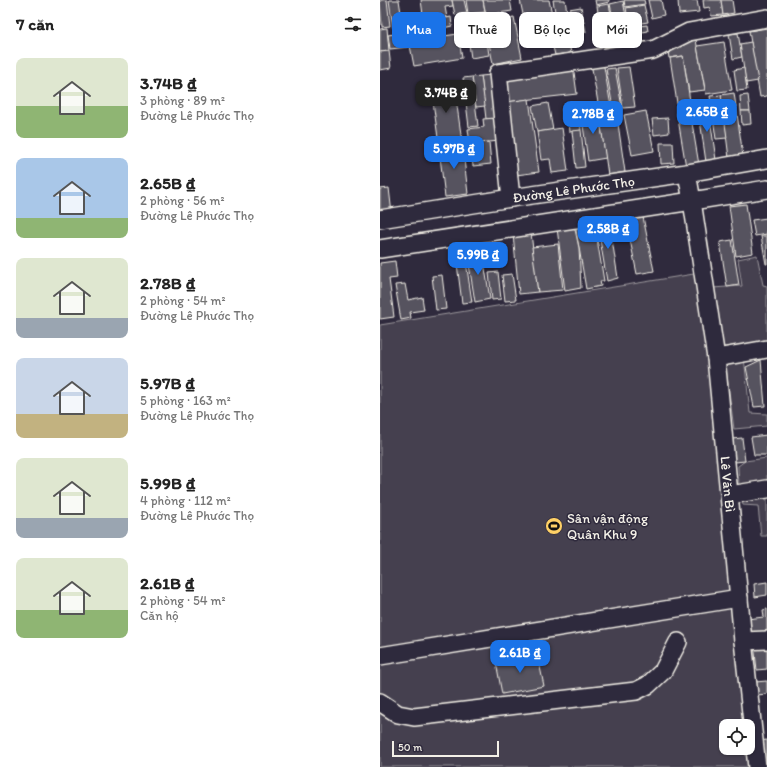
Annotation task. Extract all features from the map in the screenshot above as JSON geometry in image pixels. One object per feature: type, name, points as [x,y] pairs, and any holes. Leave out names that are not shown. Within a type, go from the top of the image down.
[{"type":"street","points":[[511,198],[498,74],[653,50],[689,32],[767,18]]},
{"type":"street","name":"Đường Lê Phước Thọ","points":[[380,219],[511,198],[687,173],[767,159]]},
{"type":"street","name":"Lê Văn Bì","points":[[687,173],[716,358],[743,641],[757,767]]},
{"type":"street","points":[[380,249],[767,189]]},
{"type":"street","points":[[716,358],[767,349]]},
{"type":"street","points":[[730,495],[767,489]]},
{"type":"street","points":[[380,656],[739,598]]},
{"type":"street","points":[[743,641],[767,640]]},
{"type":"street","points":[[380,702],[398,714],[414,717],[636,691],[648,685],[662,671],[678,642]]},
{"type":"shaded area","points":[[757,255],[763,285],[767,286],[767,340],[722,348],[712,288],[742,286],[738,259]]},
{"type":"shaded area","name":"Sân vận động Quân Khu 9","points":[[700,273],[750,719],[719,719],[719,755],[754,755],[755,767],[380,767],[380,325]]},
{"type":"shaded area","points":[[744,357],[750,413],[767,414],[767,426],[734,429],[725,361]]},
{"type":"shaded area","points":[[767,458],[767,481],[739,486],[738,466],[745,461]]},
{"type":"shaded area","points":[[767,493],[767,536],[761,536],[758,506],[743,505],[741,497]]},
{"type":"building","points":[[380,0],[387,0],[390,26],[382,27]]},
{"type":"building","points":[[389,0],[399,0],[401,12],[392,12],[392,21]]},
{"type":"building","points":[[421,0],[452,0],[453,6],[445,7],[446,12],[423,12]]},
{"type":"building","points":[[452,0],[464,0],[467,12],[454,12]]},
{"type":"building","points":[[466,0],[483,0],[485,12],[468,12]]},
{"type":"building","points":[[483,0],[510,0],[512,11],[485,12]]},
{"type":"building","points":[[520,0],[549,0],[552,12],[522,12]]},
{"type":"building","points":[[553,0],[565,0],[567,12],[555,12]]},
{"type":"building","points":[[595,0],[609,0],[609,2],[596,5]]},
{"type":"building","points":[[624,0],[644,0],[645,4],[625,7]]},
{"type":"building","points":[[648,0],[661,0],[664,15],[652,18]]},
{"type":"building","points":[[678,0],[697,0],[699,12],[679,14]]},
{"type":"building","points":[[703,0],[721,0],[723,15],[711,16],[710,7],[704,8]]},
{"type":"building","points":[[721,0],[732,0],[734,13],[723,15]]},
{"type":"building","points":[[623,1],[625,12],[612,12],[610,4]]},
{"type":"building","points":[[609,4],[611,12],[598,12],[597,6]]},
{"type":"building","points":[[644,5],[648,22],[642,23],[642,12],[627,12],[626,8]]},
{"type":"building","points":[[581,7],[582,12],[570,12],[569,9]]},
{"type":"building","points":[[451,17],[452,26],[446,27],[446,18]]},
{"type":"building","points":[[514,17],[522,58],[493,64],[490,48],[511,48],[511,18]]},
{"type":"building","points":[[584,22],[586,32],[584,32]]},
{"type":"building","points":[[647,25],[648,31],[642,32],[642,26]]},
{"type":"building","points":[[387,28],[389,51],[380,52],[380,29]]},
{"type":"building","points":[[767,28],[767,96],[760,97],[749,31]]},
{"type":"building","points":[[738,33],[742,57],[733,59],[729,34]]},
{"type":"building","points":[[392,34],[392,48],[400,48],[390,49],[388,35]]},
{"type":"building","points":[[454,35],[454,48],[460,48],[462,58],[414,66],[410,48],[446,48],[446,36]]},
{"type":"building","points":[[696,40],[705,90],[689,92],[683,56],[669,58],[667,45]]},
{"type":"building","points":[[724,42],[732,90],[706,94],[697,46]]},
{"type":"building","points":[[751,42],[758,81],[746,83],[740,44]]},
{"type":"building","points":[[470,48],[488,48],[489,55],[471,58]]},
{"type":"building","points":[[553,48],[570,48],[571,53],[555,55]]},
{"type":"building","points":[[389,51],[391,68],[380,70],[380,52]]},
{"type":"building","points":[[683,56],[690,101],[677,103],[670,58]]},
{"type":"building","points":[[603,61],[612,112],[600,114],[591,63]]},
{"type":"building","points":[[573,65],[577,94],[506,102],[503,73]]},
{"type":"building","points":[[629,67],[635,107],[623,108],[617,68]]},
{"type":"building","points":[[615,68],[622,107],[613,108],[606,69]]},
{"type":"building","points":[[744,68],[747,90],[737,91],[734,70]]},
{"type":"building","points":[[491,75],[496,118],[486,119],[481,76]]},
{"type":"building","points":[[481,76],[485,106],[476,107],[472,77]]},
{"type":"building","points":[[472,77],[478,126],[469,127],[463,78]]},
{"type":"building","points":[[454,84],[462,142],[439,145],[431,87]]},
{"type":"building","points":[[734,93],[743,156],[729,158],[721,95]]},
{"type":"building","points":[[721,95],[727,138],[716,139],[710,96]]},
{"type":"building","points":[[748,95],[750,111],[741,111],[740,96]]},
{"type":"building","points":[[529,99],[539,172],[516,175],[506,102]]},
{"type":"building","points":[[548,103],[553,130],[537,132],[532,106]]},
{"type":"building","points":[[708,104],[716,160],[706,162],[698,106]]},
{"type":"building","points":[[576,107],[578,119],[564,121],[562,109]]},
{"type":"building","points":[[598,108],[606,158],[588,161],[581,111]]},
{"type":"building","points":[[646,111],[654,151],[632,155],[624,115]]},
{"type":"building","points":[[690,111],[699,165],[686,167],[677,113]]},
{"type":"building","points":[[741,111],[750,111],[751,124],[742,125]]},
{"type":"building","points":[[617,117],[625,172],[608,175],[600,119]]},
{"type":"building","points":[[496,118],[499,141],[470,144],[468,129],[484,127],[483,119]]},
{"type":"building","points":[[668,118],[669,133],[654,135],[652,119]]},
{"type":"building","points":[[580,120],[581,130],[570,132],[569,122]]},
{"type":"building","points":[[562,128],[568,171],[552,173],[550,159],[541,160],[537,132]]},
{"type":"building","points":[[581,130],[585,167],[576,168],[572,131]]},
{"type":"building","points":[[489,142],[491,164],[473,166],[470,144]]},
{"type":"building","points":[[660,143],[673,143],[674,163],[661,164]]},
{"type":"building","points":[[466,144],[467,149],[463,150],[468,194],[445,197],[440,157],[447,157],[446,153],[438,154],[437,147]]},
{"type":"building","points":[[389,188],[392,214],[380,216],[380,189]]},
{"type":"building","points":[[746,204],[753,253],[736,256],[729,206]]},
{"type":"building","points":[[642,212],[654,271],[637,274],[625,215]]},
{"type":"building","points":[[767,218],[767,234],[755,236],[752,220]]},
{"type":"building","points":[[609,220],[618,278],[607,281],[597,222]]},
{"type":"building","points":[[594,221],[604,281],[600,281],[601,286],[586,289],[575,224]]},
{"type":"building","points":[[574,225],[579,248],[581,288],[565,291],[557,228]]},
{"type":"building","points":[[531,233],[538,292],[519,294],[513,234]]},
{"type":"building","points":[[761,236],[767,236],[767,264],[766,264]]},
{"type":"building","points":[[732,240],[739,285],[727,287],[720,242]]},
{"type":"building","points":[[558,244],[563,290],[538,292],[532,247]]},
{"type":"building","points":[[482,250],[490,299],[475,302],[467,252]]},
{"type":"building","points":[[465,255],[472,302],[462,303],[456,256]]},
{"type":"building","points":[[395,261],[397,278],[389,279],[394,317],[380,319],[380,263]]},
{"type":"building","points":[[498,272],[501,299],[492,300],[489,273]]},
{"type":"building","points":[[512,274],[516,300],[505,301],[502,275]]},
{"type":"building","points":[[442,275],[446,309],[436,310],[432,276]]},
{"type":"building","points":[[405,284],[408,300],[422,297],[424,310],[410,312],[411,318],[401,320],[395,285]]},
{"type":"building","points":[[761,360],[765,406],[754,407],[746,367]]},
{"type":"building","points":[[767,435],[767,455],[754,455],[751,437]]},
{"type":"building","points":[[742,438],[745,461],[735,462],[732,439]]},
{"type":"building","points":[[767,582],[767,595],[755,597],[754,584]]},
{"type":"building","points":[[767,609],[767,639],[752,640],[751,628],[748,628],[747,619],[764,617],[763,610]]},
{"type":"building","points":[[767,643],[767,669],[757,670],[754,644]]},
{"type":"building","points":[[537,653],[544,686],[502,694],[496,662]]},
{"type":"building","points":[[767,681],[767,694],[757,695],[755,682]]},
{"type":"building","points":[[767,740],[767,767],[762,767],[759,741]]},
{"type":"place","name":"Sân vận động Quân Khu 9","points":[[554,526]]}]
